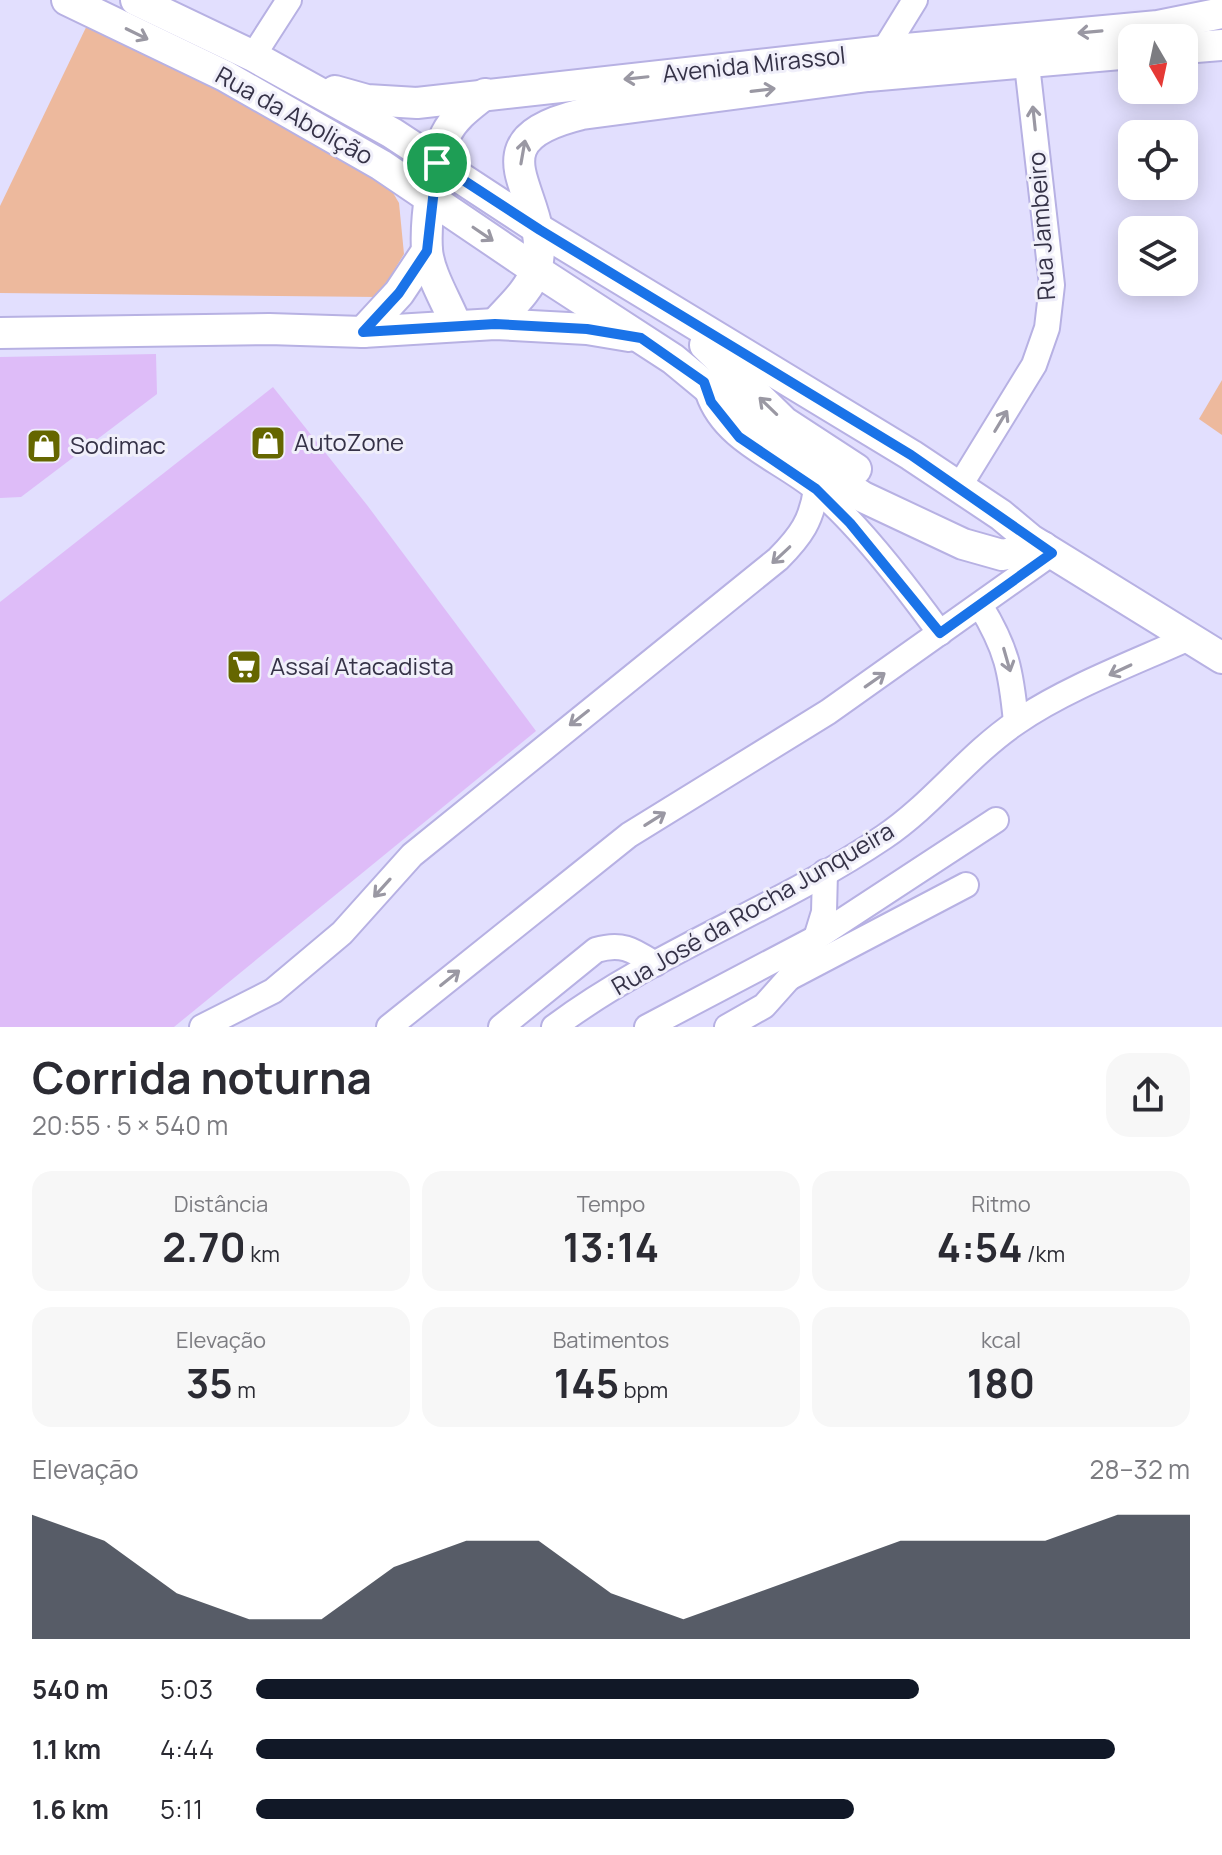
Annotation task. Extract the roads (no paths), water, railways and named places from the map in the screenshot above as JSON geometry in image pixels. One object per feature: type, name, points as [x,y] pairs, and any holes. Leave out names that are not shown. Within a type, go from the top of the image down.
[{"type":"main road","name":"Rua da Abolição","points":[[67,0],[225,76],[381,165],[641,338],[704,382],[754,426],[802,459],[916,524],[963,544],[1002,555],[1042,547]]},
{"type":"main road","name":"Rua da Abolição","points":[[136,0],[253,56],[392,133],[540,230],[959,487],[1042,547],[1222,658]]},
{"type":"main road","name":"Avenida Mirassol","points":[[288,75],[367,100],[417,103],[485,94],[1026,50],[1222,13]]},
{"type":"main road","points":[[1198,47],[1222,45]]},
{"type":"main road","name":"Avenida Mirassol","points":[[1026,50],[1118,53]]},
{"type":"main road","name":"Avenida Mirassol","points":[[495,324],[524,291],[536,270],[540,230],[521,175],[521,149],[526,136],[537,129],[582,114],[876,63]]},
{"type":"main road","points":[[456,325],[427,251],[431,199],[437,163],[447,132],[461,113],[485,94]]},
{"type":"main road","points":[[363,332],[399,293],[427,251]]},
{"type":"main road","points":[[582,255],[594,271],[712,350],[784,422],[883,489],[961,531],[981,538],[1042,547]]},
{"type":"main road","points":[[0,333],[269,329],[363,332],[495,324],[587,329],[641,338]]},
{"type":"street","points":[[253,56],[289,0]]},
{"type":"street","points":[[876,63],[915,0]]},
{"type":"street","name":"Rua Jambeiro","points":[[959,487],[1034,365],[1047,328],[1052,285],[1026,50]]},
{"type":"street","points":[[704,382],[711,402],[739,437],[816,489],[850,523],[940,633]]},
{"type":"street","points":[[202,1027],[273,991],[342,933],[412,855],[778,559],[806,529],[813,514],[816,489]]},
{"type":"street","points":[[389,1027],[629,835],[828,712],[980,605],[1042,547]]},
{"type":"street","points":[[980,605],[1004,648],[1011,670],[1016,722]]},
{"type":"street","name":"Rua José da Rocha Junqueira","points":[[554,1027],[655,964],[884,837],[919,811],[1016,722],[1191,637]]},
{"type":"street","points":[[647,1027],[816,938],[996,820]]},
{"type":"street","points":[[727,1027],[764,1006],[789,978],[816,938],[824,912],[825,872]]},
{"type":"street","points":[[789,978],[966,885]]},
{"type":"street","points":[[501,1027],[596,950],[613,945],[626,946],[655,964]]},
{"type":"place","name":"AutoZone","points":[[268,443]]},
{"type":"place","name":"Sodimac","points":[[44,446]]},
{"type":"place","name":"Assaí Atacadista","points":[[244,667]]}]
